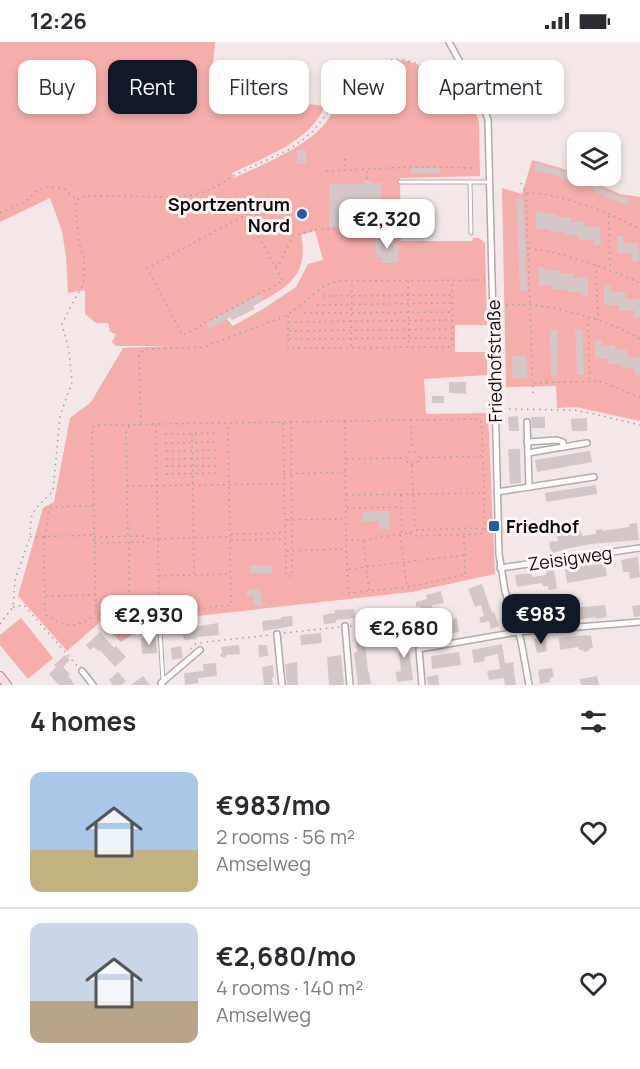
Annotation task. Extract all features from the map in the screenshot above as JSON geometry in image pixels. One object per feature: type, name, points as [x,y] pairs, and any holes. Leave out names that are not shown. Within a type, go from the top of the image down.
[{"type":"main road","points":[[0,676],[7,685]]},
{"type":"street","name":"Friedhofstraße","points":[[449,42],[459,60]]},
{"type":"street","name":"Friedhofstraße","points":[[486,114],[490,182],[500,568],[523,647],[529,685]]},
{"type":"street","points":[[527,422],[529,487]]},
{"type":"street","points":[[527,442],[557,440],[563,442],[563,447]]},
{"type":"street","points":[[528,453],[587,444]]},
{"type":"street","points":[[497,492],[594,477]]},
{"type":"street","name":"Zeisigweg","points":[[500,568],[640,548]]},
{"type":"street","points":[[422,685],[419,649],[517,632],[640,622]]},
{"type":"street","points":[[345,626],[350,685]]},
{"type":"street","points":[[277,634],[282,685]]},
{"type":"street","points":[[163,683],[200,650]]},
{"type":"street","points":[[82,671],[93,685]]},
{"type":"lane","points":[[400,182],[490,182]]},
{"type":"lane","points":[[470,182],[471,233]]},
{"type":"lane","points":[[159,614],[163,683]]},
{"type":"lane","points":[[416,627],[419,649]]},
{"type":"path","points":[[0,624],[13,607],[15,580],[30,537],[31,518],[36,508],[53,491],[60,416],[72,382],[69,351],[62,324],[83,284],[84,274],[84,259],[75,213],[77,200],[80,197],[91,196],[179,197],[209,190],[288,150],[304,139],[332,107],[379,66],[393,59],[418,63]]},
{"type":"path","points":[[345,159],[345,170]]},
{"type":"path","points":[[326,171],[472,168]]},
{"type":"path","points":[[367,169],[367,178]]},
{"type":"path","points":[[521,183],[526,192],[533,394]]},
{"type":"path","points":[[0,213],[25,202],[39,189],[46,187],[63,188],[77,200]]},
{"type":"path","points":[[526,192],[566,199],[609,214],[640,229]]},
{"type":"path","points":[[251,212],[147,268],[183,334],[283,281],[251,220]]},
{"type":"path","points":[[609,214],[609,269]]},
{"type":"path","points":[[275,266],[278,266],[292,236],[297,234],[318,229],[388,229]]},
{"type":"path","points":[[528,248],[556,252],[596,264],[640,284]]},
{"type":"path","points":[[596,264],[598,321]]},
{"type":"path","points":[[408,280],[410,347]]},
{"type":"path","points":[[288,315],[288,348],[453,347],[452,280]]},
{"type":"path","points":[[141,424],[139,355],[144,349],[204,347],[288,315],[322,287],[341,281],[492,280]]},
{"type":"path","points":[[351,348],[352,281]]},
{"type":"path","points":[[323,296],[452,295]]},
{"type":"path","points":[[317,305],[452,303]]},
{"type":"path","points":[[493,305],[530,304],[559,309],[588,317],[640,339]]},
{"type":"path","points":[[304,313],[453,312]]},
{"type":"path","points":[[588,317],[591,380]]},
{"type":"path","points":[[288,322],[453,320]]},
{"type":"path","points":[[288,331],[453,329]]},
{"type":"path","points":[[288,339],[453,338]]},
{"type":"path","points":[[533,383],[599,381],[640,397]]},
{"type":"path","points":[[496,409],[573,410],[640,425]]},
{"type":"path","points":[[96,614],[93,427],[96,424],[480,419],[485,531]]},
{"type":"path","points":[[411,420],[412,451]]},
{"type":"path","points":[[345,421],[348,593],[407,587],[465,575],[464,535]]},
{"type":"path","points":[[282,422],[286,576],[292,576],[291,422]]},
{"type":"path","points":[[94,506],[49,508],[44,537],[45,614],[57,622],[71,626],[86,622],[96,614],[159,614],[231,605],[228,423]]},
{"type":"path","points":[[128,536],[126,433],[130,424]]},
{"type":"path","points":[[156,424],[159,614]]},
{"type":"path","points":[[165,434],[219,433]]},
{"type":"path","points":[[192,434],[194,575]]},
{"type":"path","points":[[165,442],[219,442]]},
{"type":"path","points":[[165,451],[219,450]]},
{"type":"path","points":[[412,451],[417,453],[419,458]]},
{"type":"path","points":[[406,458],[412,451]]},
{"type":"path","points":[[419,458],[483,456]]},
{"type":"path","points":[[166,459],[220,458]]},
{"type":"path","points":[[345,459],[406,458]]},
{"type":"path","points":[[406,458],[412,464]]},
{"type":"path","points":[[412,464],[419,458]]},
{"type":"path","points":[[412,464],[415,530]]},
{"type":"path","points":[[166,466],[220,466]]},
{"type":"path","points":[[284,474],[345,472]]},
{"type":"path","points":[[166,474],[220,473]]},
{"type":"path","points":[[127,486],[284,484]]},
{"type":"path","points":[[346,495],[484,493]]},
{"type":"path","points":[[401,494],[401,534],[407,587]]},
{"type":"path","points":[[346,508],[401,507]]},
{"type":"path","points":[[285,520],[346,519]]},
{"type":"path","points":[[346,540],[363,540],[409,533],[415,530],[481,528],[485,531],[498,531]]},
{"type":"path","points":[[409,533],[415,536],[464,535],[481,534],[485,531]]},
{"type":"path","points":[[30,537],[144,536],[149,539],[158,539],[285,533]]},
{"type":"path","points":[[230,537],[285,539]]},
{"type":"path","points":[[94,543],[144,542],[149,539]]},
{"type":"path","points":[[363,540],[369,591]]},
{"type":"path","points":[[129,542],[129,614]]},
{"type":"path","points":[[286,551],[346,549]]},
{"type":"path","points":[[347,569],[464,555]]},
{"type":"path","points":[[158,576],[231,574]]},
{"type":"path","points":[[45,596],[96,595]]},
{"type":"path","points":[[13,607],[24,605],[82,671]]},
{"type":"path","points":[[357,625],[373,623],[393,630],[408,628]]},
{"type":"path","points":[[292,632],[324,629]]},
{"type":"path","points":[[206,642],[270,636]]},
{"type":"shaded area","points":[[0,42],[215,42],[214,60],[209,60],[209,114],[309,114],[309,104],[321,106],[321,114],[301,136],[272,154],[232,173],[234,178],[302,144],[324,125],[331,114],[406,114],[406,62],[418,65],[418,114],[476,114],[479,123],[480,176],[400,178],[401,241],[472,241],[473,238],[479,238],[485,243],[487,325],[455,325],[455,352],[487,352],[487,375],[424,379],[426,414],[488,413],[495,574],[412,592],[152,621],[121,642],[101,621],[67,651],[18,596],[43,508],[54,502],[70,418],[91,402],[123,348],[169,346],[116,346],[112,342],[116,334],[110,332],[108,323],[96,323],[85,314],[85,290],[68,293],[62,231],[50,198],[0,222]],"holes":[[[315,231],[323,260],[308,264],[296,287],[233,326],[227,319],[230,317],[232,320],[254,309],[253,306],[285,287],[298,271],[302,261],[301,235]]]},
{"type":"shaded area","points":[[532,160],[567,171],[567,186],[602,186],[620,194],[640,197],[640,421],[576,407],[557,408],[556,386],[506,387],[502,188],[522,194]]},
{"type":"shaded area","points":[[21,618],[53,658],[28,679],[0,645],[0,635]]},
{"type":"building","points":[[297,150],[306,150],[306,164],[297,164]]},
{"type":"building","points":[[536,163],[560,170],[567,173],[567,180],[557,176],[534,170]]},
{"type":"building","points":[[411,168],[440,168],[440,174],[411,174]]},
{"type":"building","points":[[364,181],[382,183],[381,227],[329,227],[329,184],[364,184]]},
{"type":"building","points":[[595,186],[597,186],[630,199],[627,205],[593,191]]},
{"type":"building","points":[[523,197],[527,291],[520,291],[516,198]]},
{"type":"building","points":[[536,211],[542,211],[543,214],[557,214],[557,217],[571,217],[571,222],[585,222],[585,227],[600,226],[601,245],[594,245],[594,240],[579,240],[578,235],[550,232],[550,229],[536,229]]},
{"type":"building","points":[[617,236],[623,236],[624,243],[638,243],[639,261],[632,261],[632,254],[617,254]]},
{"type":"building","points":[[376,237],[394,237],[394,245],[399,245],[398,263],[382,263],[382,257],[376,257]]},
{"type":"building","points":[[538,267],[545,267],[545,271],[560,270],[560,274],[573,273],[573,278],[588,277],[588,296],[581,296],[581,292],[567,292],[567,289],[553,289],[553,286],[539,286]]},
{"type":"building","points":[[604,286],[611,286],[611,292],[625,292],[626,299],[640,299],[640,317],[634,318],[634,310],[619,311],[619,305],[604,305]]},
{"type":"building","points":[[260,294],[263,300],[252,306],[254,309],[232,320],[231,317],[209,329],[206,323]]},
{"type":"building","points":[[557,329],[558,376],[551,376],[550,330]]},
{"type":"building","points":[[575,329],[582,329],[584,375],[577,375]]},
{"type":"building","points":[[595,340],[602,340],[602,346],[615,345],[615,350],[628,350],[628,357],[640,357],[640,375],[635,375],[634,368],[621,369],[621,364],[608,364],[608,358],[595,359]]},
{"type":"building","points":[[526,355],[527,378],[512,378],[512,356]]},
{"type":"building","points":[[449,382],[466,382],[466,394],[449,393]]},
{"type":"building","points":[[432,396],[444,396],[444,403],[432,403]]},
{"type":"building","points":[[518,416],[519,431],[509,431],[508,417]]},
{"type":"building","points":[[531,417],[545,417],[545,428],[532,428]]},
{"type":"building","points":[[587,418],[587,431],[572,431],[571,419]]},
{"type":"building","points":[[508,449],[520,449],[521,483],[510,484]]},
{"type":"building","points":[[590,451],[592,462],[537,472],[535,460]]},
{"type":"building","points":[[596,485],[597,494],[546,502],[545,493]]},
{"type":"building","points":[[389,511],[389,529],[379,529],[379,521],[362,521],[362,512]]},
{"type":"building","points":[[637,523],[639,540],[591,544],[551,553],[549,542],[558,541],[557,535],[581,531],[582,536],[596,534],[596,530],[629,527],[629,524]]},
{"type":"building","points":[[638,557],[640,577],[630,579],[629,572],[623,572],[621,560]]},
{"type":"building","points":[[605,563],[607,576],[567,583],[565,568]]},
{"type":"building","points":[[250,565],[272,565],[272,573],[250,573]]},
{"type":"building","points":[[554,570],[557,589],[549,590],[548,586],[543,586],[542,583],[517,587],[515,575],[531,573],[532,577],[546,575],[546,571]]},
{"type":"building","points":[[482,584],[499,626],[491,629],[489,621],[481,623],[479,618],[484,616],[481,605],[475,607],[468,589]]},
{"type":"building","points":[[260,589],[262,605],[254,606],[253,596],[247,597],[246,591]]},
{"type":"building","points":[[441,591],[444,603],[432,605],[433,612],[422,614],[420,606],[416,607],[416,602],[427,599],[426,595]]},
{"type":"building","points":[[605,605],[607,617],[596,619],[595,617],[578,620],[578,618],[525,624],[523,612],[570,606],[570,608]]},
{"type":"building","points":[[640,605],[640,616],[634,617],[632,606]]},
{"type":"building","points":[[354,609],[355,618],[324,624],[323,615],[335,613],[335,610]]},
{"type":"building","points":[[406,609],[407,621],[393,622],[392,611]]},
{"type":"building","points":[[292,616],[293,626],[263,631],[262,621]]},
{"type":"building","points":[[457,618],[459,632],[431,639],[430,632],[440,630],[439,621]]},
{"type":"building","points":[[218,623],[219,635],[184,640],[182,629]]},
{"type":"building","points":[[366,629],[367,642],[365,643],[371,684],[358,685],[354,653],[357,652],[355,631]]},
{"type":"building","points":[[100,632],[114,648],[116,646],[126,657],[115,667],[100,650],[94,647],[90,650],[86,645]]},
{"type":"building","points":[[321,633],[322,643],[301,645],[300,635]]},
{"type":"building","points":[[407,633],[413,680],[397,682],[396,672],[401,671],[397,634]]},
{"type":"building","points":[[591,636],[593,648],[589,651],[584,652],[578,647],[560,650],[559,638]]},
{"type":"building","points":[[156,637],[157,653],[142,654],[141,638]]},
{"type":"building","points":[[545,637],[547,651],[537,653],[534,639]]},
{"type":"building","points":[[502,644],[505,663],[513,662],[516,685],[505,685],[504,678],[489,680],[487,671],[500,669],[498,654],[484,657],[485,661],[474,663],[472,650]]},
{"type":"building","points":[[239,645],[240,654],[226,655],[225,658],[220,656],[221,647]]},
{"type":"building","points":[[258,645],[267,645],[268,656],[259,657]]},
{"type":"building","points":[[181,646],[183,658],[172,660],[171,648]]},
{"type":"building","points":[[459,652],[461,665],[432,669],[431,656]]},
{"type":"building","points":[[65,655],[70,660],[63,667],[70,674],[68,676],[75,685],[59,685],[49,674],[56,667],[54,665]]},
{"type":"building","points":[[341,655],[344,685],[329,685],[327,657]]},
{"type":"building","points":[[297,662],[298,685],[287,685],[285,664]]},
{"type":"building","points":[[216,663],[217,676],[198,678],[198,683],[185,685],[184,673],[204,671],[203,664]]},
{"type":"building","points":[[273,665],[273,685],[264,685],[262,667]]},
{"type":"building","points":[[552,668],[554,677],[550,678],[550,682],[540,684],[538,670]]},
{"type":"building","points":[[118,672],[126,681],[121,685],[113,685],[109,680]]},
{"type":"building","points":[[438,675],[439,685],[428,685],[427,677]]},
{"type":"building","points":[[143,676],[150,685],[131,685]]},
{"type":"building","points":[[597,676],[599,685],[581,685],[580,679]]},
{"type":"place","name":"Sportzentrum Nord","points":[[302,214]]},
{"type":"place","name":"Friedhof","points":[[494,526]]}]
